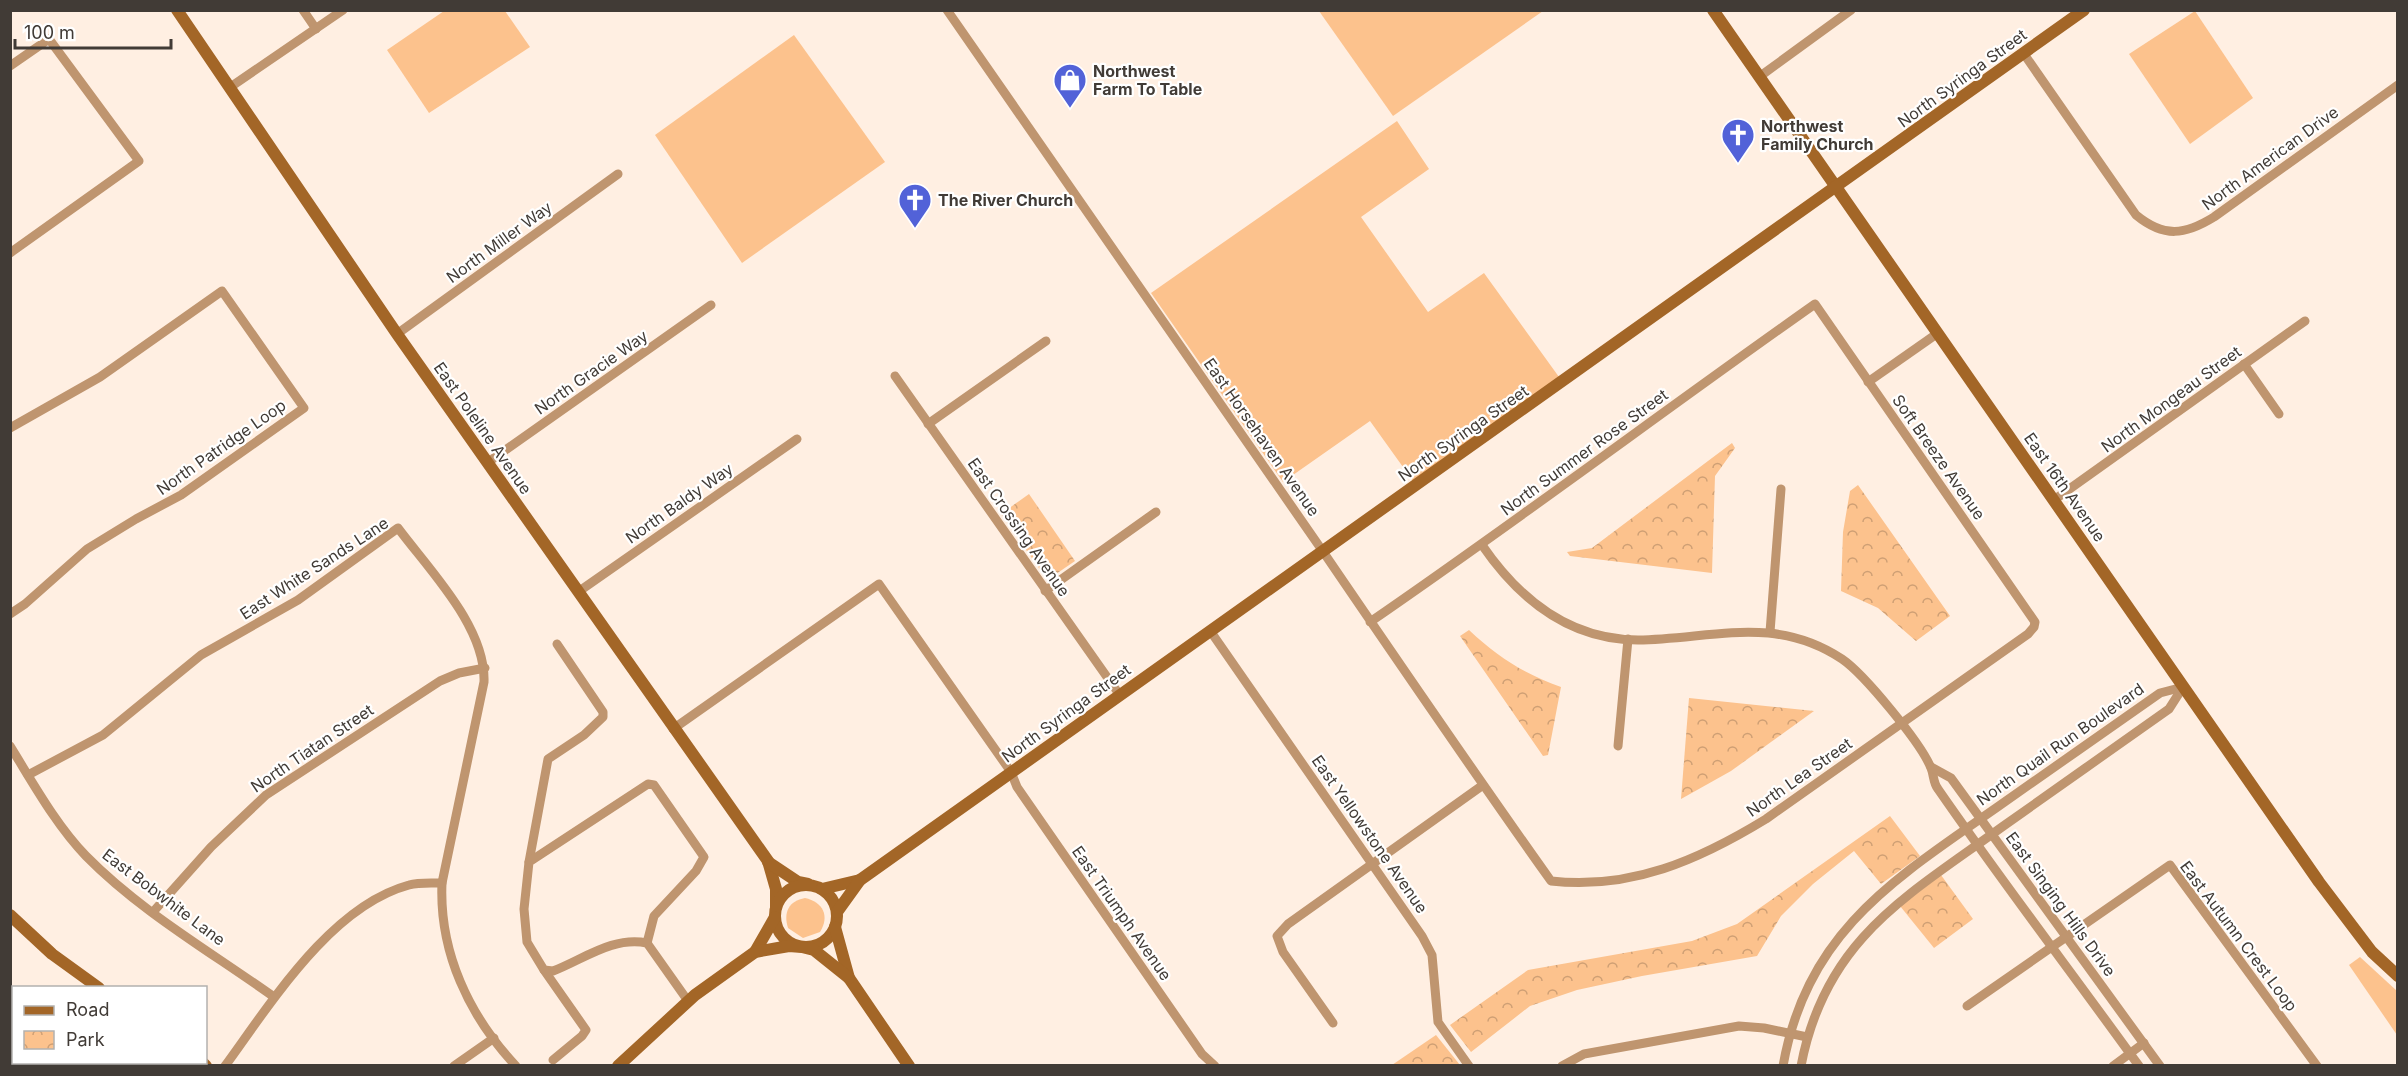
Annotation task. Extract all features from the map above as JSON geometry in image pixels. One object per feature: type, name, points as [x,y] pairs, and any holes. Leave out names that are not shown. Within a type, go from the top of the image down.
[{"type":"street","name":"East Poleline Avenue","points":[[177,10],[397,334],[768,861],[798,882],[817,887]]},
{"type":"street","points":[[303,10],[316,29]]},
{"type":"street","points":[[229,88],[343,10]]},
{"type":"street","name":"East Horsehaven Avenue","points":[[947,10],[1551,881]]},
{"type":"street","name":"East 16th Avenue","points":[[1713,10],[2347,921],[2372,952],[2397,976]]},
{"type":"street","points":[[1759,77],[1851,10]]},
{"type":"street","name":"North Syringa Street","points":[[837,912],[860,880],[1119,694],[1324,553],[1838,188],[2084,10]]},
{"type":"street","points":[[10,66],[49,39],[139,161],[10,253]]},
{"type":"street","name":"North American Drive","points":[[2024,54],[2136,215],[2149,226],[2171,232],[2197,227],[2214,217],[2397,85]]},
{"type":"street","name":"North Miller Way","points":[[397,334],[618,174]]},
{"type":"street","name":"North Patridge Loop","points":[[10,428],[100,377],[222,291],[304,408],[181,495],[126,524],[87,549],[25,604],[10,614]]},
{"type":"street","name":"Soft Breeze Avenue","points":[[1815,304],[2029,612],[2035,622],[2034,627]]},
{"type":"street","name":"North Summer Rose Street","points":[[1370,622],[1482,545],[1663,411],[1815,304]]},
{"type":"street","name":"North Gracie Way","points":[[487,463],[711,305]]},
{"type":"street","name":"North Mongeau Street","points":[[2054,500],[2305,321]]},
{"type":"street","points":[[1868,382],[1938,333]]},
{"type":"street","points":[[928,424],[1046,341]]},
{"type":"street","points":[[2244,364],[2279,414]]},
{"type":"street","name":"East Crossing Avenue","points":[[895,376],[1119,694]]},
{"type":"street","name":"North Baldy Way","points":[[578,592],[797,439]]},
{"type":"street","points":[[1770,632],[1781,489]]},
{"type":"street","points":[[1046,591],[1156,512]]},
{"type":"street","name":"East White Sands Lane","points":[[28,775],[104,735],[201,655],[298,600],[398,528],[471,627],[484,668],[484,682],[442,883],[441,910],[447,952],[465,993],[494,1038],[516,1065]]},
{"type":"street","name":"East Singing Hills Drive","points":[[1482,545],[1513,586],[1539,609],[1585,631],[1628,639],[1669,638],[1724,631],[1770,632],[1797,638],[1843,660],[1876,692],[1901,724],[1931,767],[1935,785],[1977,846],[2139,1065]]},
{"type":"street","name":"East Triumph Avenue","points":[[673,729],[879,584],[1011,772],[1017,787],[1195,1044],[1215,1065]]},
{"type":"street","name":"North Lea Street","points":[[1551,881],[1614,881],[1650,874],[1699,857],[1766,819],[2034,627]]},
{"type":"street","name":"East Yellowstone Avenue","points":[[1211,632],[1422,936],[1432,955],[1438,1022],[1469,1065]]},
{"type":"street","points":[[1618,746],[1628,639]]},
{"type":"street","points":[[553,1060],[586,1030],[527,942],[524,909],[529,862],[548,759],[584,735],[603,717],[603,712],[557,644]]},
{"type":"street","name":"North Tiatan Street","points":[[153,912],[204,854],[266,795],[440,681],[459,673],[484,668]]},
{"type":"street","name":"North Quail Run Boulevard","points":[[1783,1065],[1791,1033],[1815,970],[1850,922],[1906,871],[1981,818],[2160,693],[2183,687]]},
{"type":"street","name":"North Quail Run Boulevard","points":[[1801,1065],[1807,1037],[1834,977],[1867,930],[1890,908],[2169,709],[2183,687]]},
{"type":"street","name":"East Bobwhite Lane","points":[[10,747],[84,854],[109,878],[153,912],[274,997]]},
{"type":"street","name":"East Singing Hills Drive","points":[[1931,767],[1951,778],[2160,1065]]},
{"type":"street","points":[[529,862],[648,784],[654,785],[704,857],[696,871],[654,916],[647,943]]},
{"type":"street","points":[[1333,1023],[1283,952],[1276,936],[1288,924],[1483,785]]},
{"type":"street","name":"East Poleline Avenue","points":[[768,861],[776,889],[776,912]]},
{"type":"street","name":"East Autumn Crest Loop","points":[[2067,937],[2170,865],[2317,1065]]},
{"type":"street","name":"North Syringa Street","points":[[817,887],[860,880]]},
{"type":"street","points":[[225,1065],[292,974],[348,918],[383,894],[412,884],[442,883]]},
{"type":"street","points":[[618,1065],[688,1001],[754,952],[789,890],[817,887],[831,898],[837,912],[835,927],[849,978]]},
{"type":"street","points":[[776,912],[781,934],[794,944],[814,950],[849,978],[909,1065]]},
{"type":"street","points":[[10,915],[52,954],[98,986]]},
{"type":"street","points":[[754,952],[819,944],[835,927]]},
{"type":"street","points":[[1967,1006],[2067,937]]},
{"type":"street","points":[[544,970],[553,971],[630,939],[647,943],[688,1001]]},
{"type":"street","points":[[1562,1065],[1584,1054],[1739,1026],[1764,1028],[1807,1037]]},
{"type":"street","points":[[454,1065],[494,1038]]},
{"type":"street","points":[[2113,1065],[2144,1043]]},
{"type":"green space","points":[[444,11],[505,11],[530,47],[429,113],[387,50]]},
{"type":"green space","points":[[1319,11],[1543,11],[1393,116]]},
{"type":"green space","points":[[2195,11],[2253,98],[2190,144],[2129,54]]},
{"type":"green space","points":[[794,35],[885,162],[742,263],[655,135]]},
{"type":"green space","points":[[1397,121],[1429,169],[1361,217],[1428,312],[1484,273],[1559,377],[1413,481],[1370,421],[1283,482],[1151,293]]},
{"type":"green space","points":[[1732,443],[1735,448],[1715,476],[1712,573],[1570,556],[1567,552],[1592,548]]},
{"type":"green space","points":[[1858,485],[1950,616],[1916,641],[1878,608],[1841,591],[1843,532],[1850,491]]},
{"type":"green space","points":[[1029,494],[1075,561],[1056,574],[1041,571],[1001,514]]},
{"type":"green space","points":[[1469,630],[1512,664],[1561,687],[1548,755],[1543,756],[1460,636]]},
{"type":"green space","points":[[1689,698],[1814,711],[1731,771],[1681,799]]},
{"type":"green space","points":[[1890,816],[1920,856],[1881,884],[1854,851],[1813,884],[1781,916],[1757,956],[1577,990],[1530,1006],[1471,1052],[1450,1025],[1528,970],[1692,941],[1737,924]]},
{"type":"green space","points":[[1941,875],[1973,919],[1934,948],[1900,906]]},
{"type":"green space","points":[[805,898],[820,906],[823,910],[824,921],[820,932],[803,938],[788,928],[786,917],[791,905]]},
{"type":"green space","points":[[2360,957],[2397,991],[2397,1035],[2349,965]]},
{"type":"green space","points":[[1436,1035],[1460,1065],[1392,1065]]},
{"type":"place","name":"Northwest Farm To Table","points":[[1070,109]]},
{"type":"place","name":"Northwest Family Church","points":[[1738,164]]},
{"type":"place","name":"The River Church","points":[[915,229]]}]
